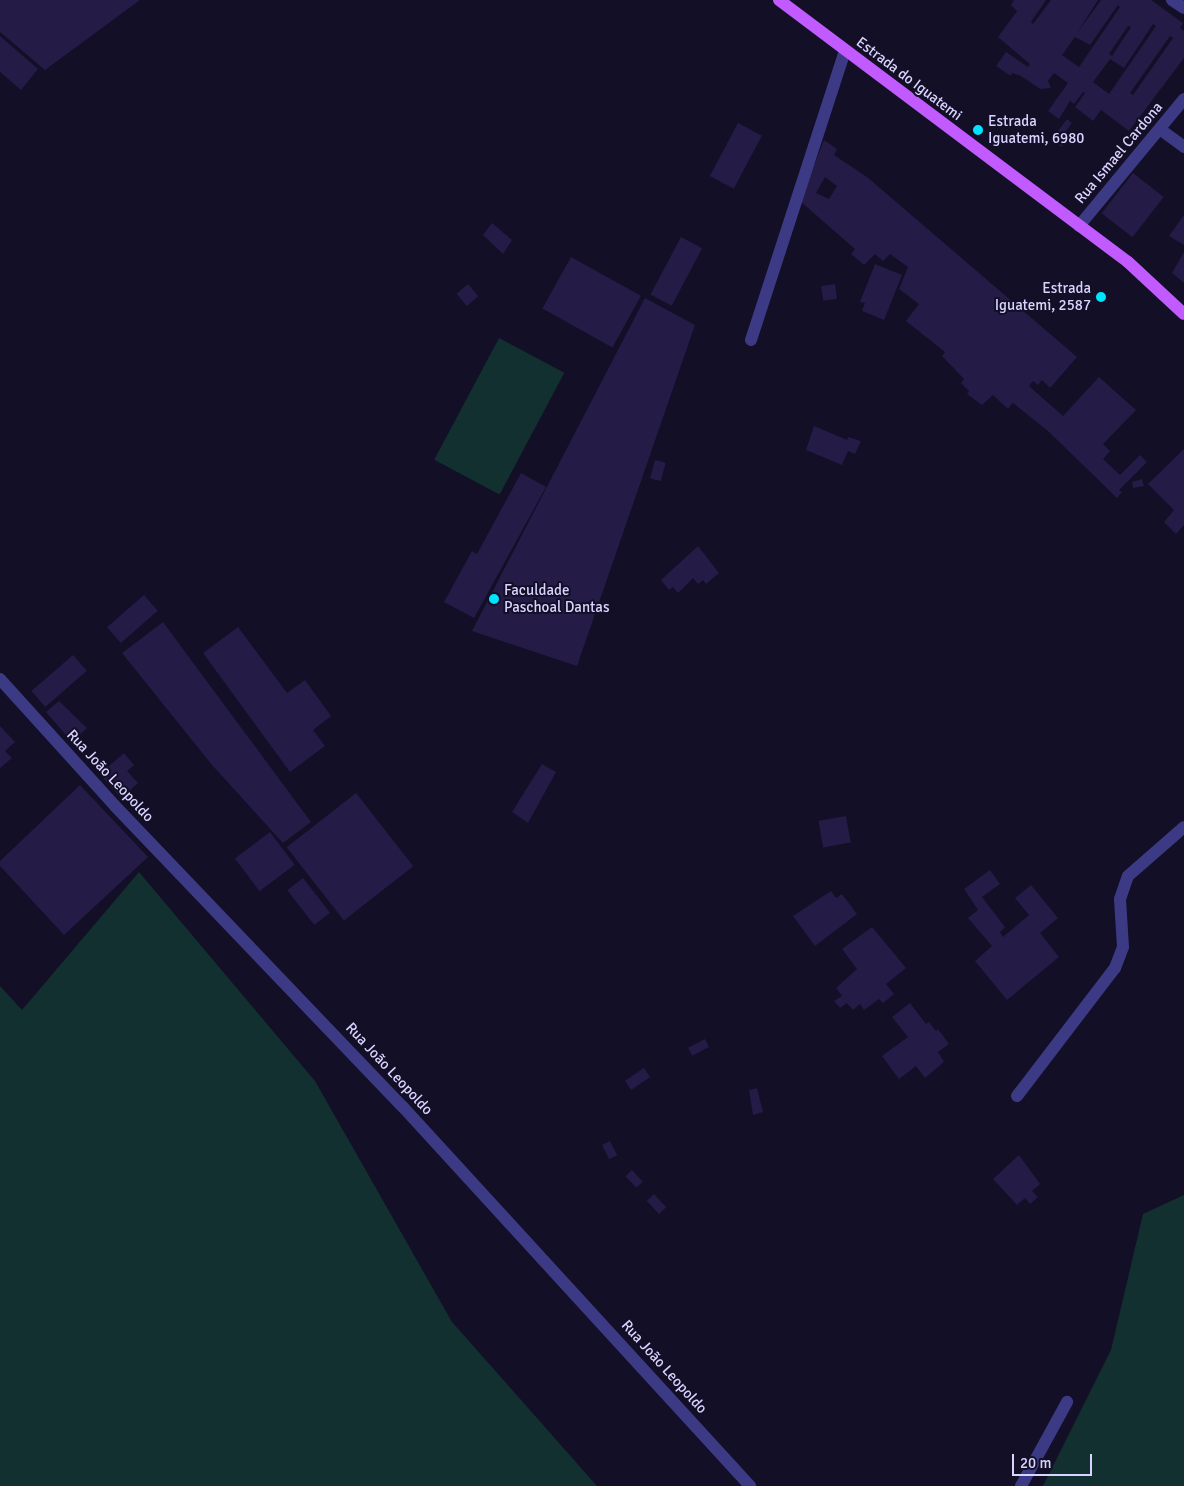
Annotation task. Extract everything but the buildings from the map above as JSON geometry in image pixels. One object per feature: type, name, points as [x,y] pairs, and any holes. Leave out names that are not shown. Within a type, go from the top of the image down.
[{"type":"main road","name":"Estrada do Iguatemi","points":[[779,0],[1128,262],[1184,314]]},
{"type":"street","points":[[1172,0],[1184,8]]},
{"type":"street","points":[[751,340],[845,51]]},
{"type":"street","name":"Rua Ismael Cardona","points":[[1079,226],[1161,130],[1184,99]]},
{"type":"street","points":[[1161,130],[1184,147]]},
{"type":"street","name":"Rua João Leopoldo","points":[[0,679],[115,806],[410,1114],[750,1486]]},
{"type":"street","points":[[1016,1096],[1115,968],[1123,947],[1120,899],[1128,876],[1184,826]]},
{"type":"street","points":[[1021,1486],[1067,1402]]},
{"type":"green space","points":[[499,338],[564,373],[500,495],[434,460]]},
{"type":"green space","points":[[139,872],[315,1081],[452,1322],[597,1486],[0,1486],[0,986],[22,1010]]},
{"type":"green space","points":[[1184,1195],[1184,1486],[1043,1486],[1111,1350],[1143,1214]]},
{"type":"place","name":"Estrada Iguatemi, 6980","points":[[978,130]]},
{"type":"place","name":"Estrada Iguatemi, 2587","points":[[1101,297]]},
{"type":"place","name":"Faculdade Paschoal Dantas","points":[[494,599]]}]
